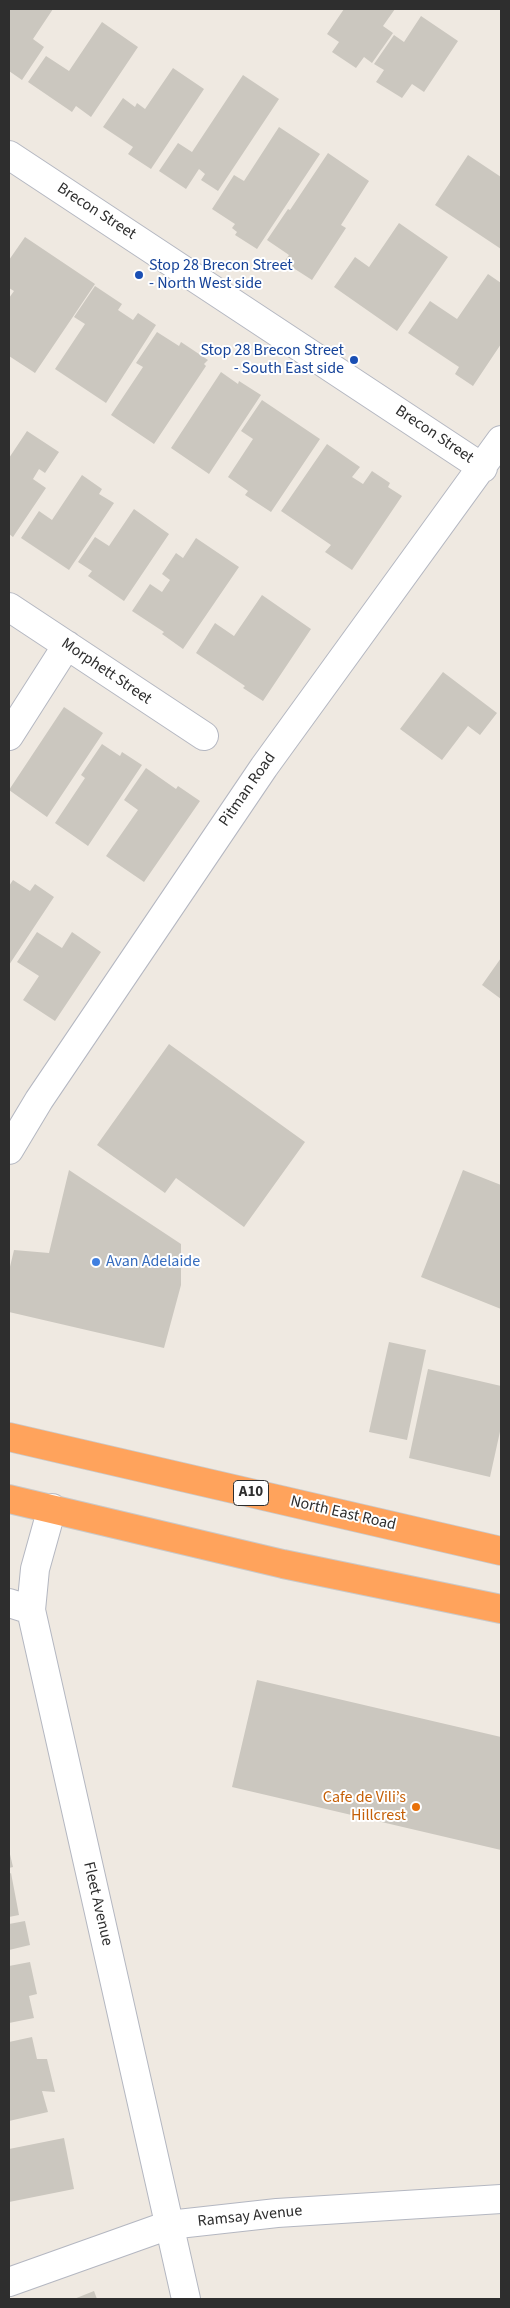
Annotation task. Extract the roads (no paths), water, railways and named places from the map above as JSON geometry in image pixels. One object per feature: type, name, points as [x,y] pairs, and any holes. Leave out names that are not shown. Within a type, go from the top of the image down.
[{"type":"highway","name":"North East Road","points":[[9,1437],[501,1551]]},
{"type":"highway","points":[[9,1499],[283,1564],[501,1609]]},
{"type":"street","name":"Brecon Street","points":[[9,155],[483,468]]},
{"type":"street","name":"Pitman Road","points":[[9,1150],[39,1100],[264,767],[483,468],[501,440]]},
{"type":"street","name":"Morphett Street","points":[[9,607],[204,736]]},
{"type":"street","points":[[9,736],[67,646]]},
{"type":"street","name":"Fleet Avenue","points":[[52,1508],[35,1569],[20,1606],[186,2299]]},
{"type":"street","name":"Ramsay Avenue","points":[[9,2282],[169,2225],[278,2213],[501,2198]]},
{"type":"place","name":"Stop 28 Brecon Street - North West side","points":[[139,275]]},
{"type":"place","name":"Stop 28 Brecon Street - South East side","points":[[354,360]]},
{"type":"place","name":"Avan Adelaide","points":[[96,1262]]},
{"type":"place","name":"Cafe de Vili’s Hillcrest","points":[[416,1807]]}]
